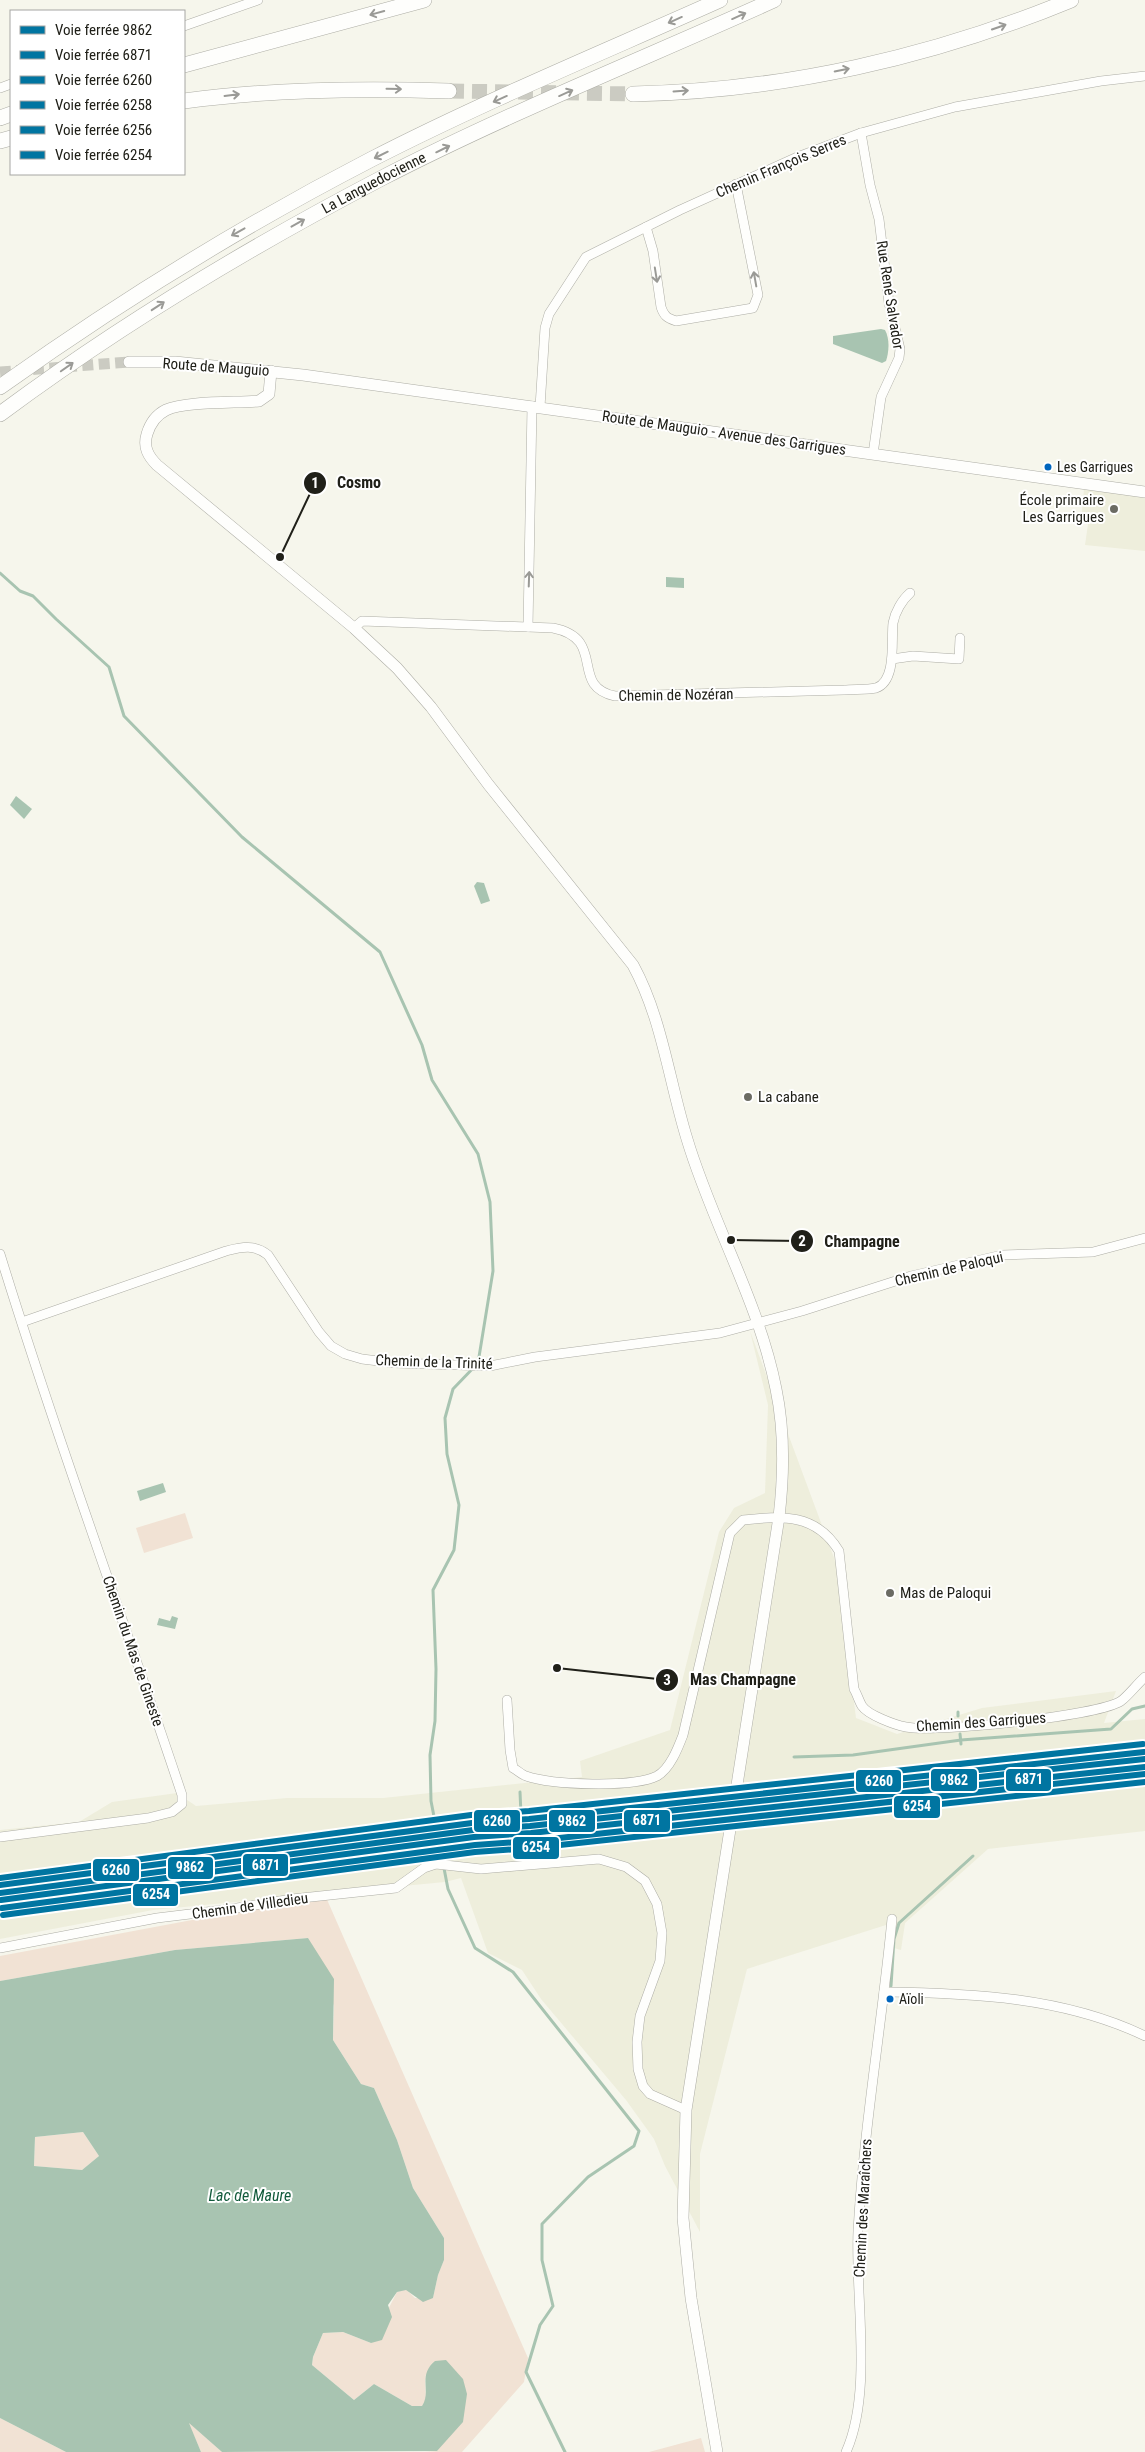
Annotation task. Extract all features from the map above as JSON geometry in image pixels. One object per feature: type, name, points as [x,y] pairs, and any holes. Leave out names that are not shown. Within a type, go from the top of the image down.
[{"type":"highway","points":[[185,66],[424,0]]},
{"type":"highway","name":"La Languedocienne","points":[[0,387],[151,285],[231,236],[322,185],[455,119],[720,0]]},
{"type":"highway","name":"La Languedocienne","points":[[0,414],[174,296],[329,206],[454,144],[774,0]]},
{"type":"highway","points":[[633,94],[766,83],[878,62],[956,42],[1071,0]]},
{"type":"highway","points":[[185,101],[237,94],[317,89],[449,91]]},
{"type":"street","points":[[185,26],[258,0]]},
{"type":"street","name":"Chemin François Serres","points":[[528,627],[536,407],[545,328],[549,314],[586,257],[736,184],[795,158],[860,133],[955,107],[1101,81],[1145,76]]},
{"type":"street","name":"Rue René Salvador","points":[[860,133],[870,186],[879,219],[889,303],[900,349],[899,358],[881,397],[873,454]]},
{"type":"street","points":[[646,227],[653,251],[661,307],[664,315],[669,319],[676,321],[753,308],[758,295],[736,184]]},
{"type":"street","name":"Route de Mauguio","points":[[129,362],[174,362],[303,374]]},
{"type":"street","points":[[271,371],[269,394],[260,401],[178,407],[161,413],[155,418],[147,431],[145,446],[147,452],[158,465],[354,628],[397,668],[431,706],[494,792],[633,965],[648,998],[686,1139],[758,1324],[776,1388],[783,1432],[784,1470],[779,1517],[686,2110],[683,2218],[692,2306],[717,2452]]},
{"type":"street","name":"Route de Mauguio - Avenue des Garrigues","points":[[303,374],[1145,492]]},
{"type":"street","name":"Chemin de Nozéran","points":[[354,628],[362,621],[528,627],[567,631],[580,642],[587,653],[588,672],[593,685],[602,693],[615,696],[754,694],[877,688],[887,678],[892,659],[893,621],[903,600],[910,593]]},
{"type":"street","points":[[892,659],[913,656],[959,659],[960,638]]},
{"type":"street","name":"Chemin de Paloqui","points":[[758,1324],[911,1276],[1002,1254],[1093,1252],[1145,1238]]},
{"type":"street","name":"Chemin de la Trinité","points":[[22,1322],[226,1251],[252,1247],[260,1249],[268,1255],[319,1332],[331,1346],[345,1354],[362,1360],[490,1366],[535,1357],[720,1333],[758,1324]]},
{"type":"street","points":[[0,1254],[22,1322]]},
{"type":"street","name":"Chemin du Mas de Gineste","points":[[0,1837],[148,1818],[172,1812],[182,1804],[176,1777],[31,1354],[22,1322]]},
{"type":"street","name":"Chemin des Garrigues","points":[[507,1700],[510,1750],[514,1768],[525,1776],[582,1783],[631,1784],[658,1776],[674,1756],[683,1735],[730,1533],[743,1520],[779,1517],[812,1524],[822,1529],[830,1536],[839,1551],[854,1689],[863,1708],[883,1720],[907,1728],[946,1727],[1003,1723],[1077,1714],[1120,1701],[1145,1676]]},
{"type":"street","name":"Chemin de Villedieu","points":[[0,1948],[157,1918],[292,1899],[396,1888],[424,1868],[436,1864],[480,1869],[599,1859],[626,1867],[645,1881],[658,1904],[662,1933],[660,1961],[640,2016],[636,2042],[638,2069],[643,2086],[650,2094],[686,2110]]},
{"type":"street","name":"Chemin des Maraîchers","points":[[846,2452],[857,2416],[860,2360],[858,2233],[874,2060],[892,1919]]},
{"type":"street","points":[[884,1992],[933,1992],[1040,2003],[1091,2014],[1145,2036]]},
{"type":"shaded area","name":"École primaire Les Garrigues","points":[[1084,489],[1145,496],[1145,551],[1085,545],[1088,524],[1081,522]]},
{"type":"shaded area","points":[[750,1331],[837,1566],[856,1718],[897,1734],[982,1708],[1116,1691],[1104,1723],[1145,1719],[1145,1831],[988,1849],[905,1923],[901,1950],[894,1948],[886,1925],[747,1969],[700,2154],[700,2232],[665,2166],[654,2139],[626,2100],[541,1999],[522,1970],[488,1953],[461,1878],[445,1882],[153,1910],[0,1939],[0,1830],[79,1822],[112,1802],[177,1793],[196,1806],[287,1798],[383,1798],[582,1777],[580,1761],[670,1730],[719,1532],[734,1508],[765,1493],[768,1405]]},
{"type":"shaded area","points":[[185,1513],[193,1538],[144,1553],[136,1528]]},
{"type":"shaded area","points":[[325,1895],[528,2358],[524,2382],[462,2452],[425,2452],[437,2451],[425,2374],[426,2400],[422,2406],[412,2406],[374,2384],[354,2400],[312,2365],[313,2357],[323,2333],[343,2332],[371,2343],[397,2292],[406,2289],[415,2298],[433,2298],[438,2275],[444,2260],[444,2238],[413,2188],[397,2140],[374,2088],[361,2084],[333,2040],[334,2006],[308,1938],[175,1950],[0,1981],[0,1956]]},
{"type":"shaded area","points":[[83,2132],[99,2156],[82,2170],[34,2166],[35,2137]]},
{"type":"shaded area","points":[[0,2418],[66,2452],[0,2452]]},
{"type":"shaded area","points":[[188,2422],[221,2451],[222,2452],[201,2452]]},
{"type":"shaded area","points":[[701,2438],[705,2452],[649,2452]]},
{"type":"water","points":[[885,330],[889,346],[886,361],[882,363],[833,344],[833,336]]},
{"type":"water","points":[[666,577],[684,578],[684,588],[666,587]]},
{"type":"water","points":[[16,796],[32,809],[24,819],[10,805]]},
{"type":"water","points":[[477,882],[484,883],[490,901],[481,904],[474,886]]},
{"type":"water","points":[[163,1483],[166,1492],[140,1501],[137,1491]]},
{"type":"water","points":[[172,1616],[178,1618],[175,1629],[157,1625],[159,1618],[170,1621]]},
{"type":"water","name":"Lac de Maure","points":[[308,1938],[334,1979],[333,2040],[361,2084],[374,2088],[397,2140],[413,2188],[444,2238],[444,2260],[438,2275],[433,2298],[423,2302],[406,2290],[397,2292],[388,2305],[392,2317],[382,2340],[371,2343],[343,2332],[323,2333],[313,2357],[312,2365],[354,2400],[374,2384],[412,2406],[422,2406],[426,2395],[427,2372],[435,2361],[446,2360],[463,2379],[467,2394],[463,2422],[437,2451],[222,2452],[189,2423],[201,2452],[66,2452],[0,2418],[0,1981],[175,1950]],"holes":[[[83,2132],[99,2156],[82,2170],[34,2166],[35,2137]]]},
{"type":"waterway","points":[[0,573],[20,591],[33,596],[109,667],[124,716],[242,837],[380,952],[422,1045],[432,1080],[478,1154],[490,1202],[493,1271],[478,1363],[453,1389],[445,1418],[447,1454],[459,1505],[454,1550],[433,1590],[436,1669],[435,1721],[430,1755],[431,1801],[448,1889],[475,1948],[513,1972],[639,2131],[634,2146],[588,2177],[542,2224],[542,2260],[553,2306],[540,2325],[526,2372],[565,2452]]},
{"type":"waterway","points":[[794,1757],[853,1755],[961,1740],[1111,1729],[1132,1709],[1145,1706]]},
{"type":"waterway","points":[[960,1734],[961,1744]]},
{"type":"waterway","points":[[520,1792],[523,1859]]},
{"type":"waterway","points":[[891,1986],[894,1939],[899,1923],[973,1856]]},
{"type":"tunnel","points":[[449,91],[633,94]]},
{"type":"tunnel","points":[[0,372],[129,362]]},
{"type":"rail line","name":"6256","points":[[0,1878],[471,1815],[529,1811],[1143,1744]]},
{"type":"rail line","name":"6260","points":[[0,1885],[472,1823],[529,1819],[1144,1752]]},
{"type":"rail line","name":"9862","points":[[0,1893],[473,1830],[530,1826],[1145,1759]]},
{"type":"rail line","name":"6871","points":[[1,1900],[474,1837],[531,1833],[1145,1767]]},
{"type":"rail line","name":"6258","points":[[2,1908],[475,1845],[532,1841],[1145,1774]]},
{"type":"rail line","name":"6254","points":[[3,1915],[475,1852],[532,1848],[1145,1782]]},
{"type":"place","name":"Les Garrigues","points":[[1048,467]]},
{"type":"place","name":"École primaire Les Garrigues","points":[[1114,509]]},
{"type":"place","name":"Cosmo","points":[[280,557]]},
{"type":"place","name":"La cabane","points":[[748,1097]]},
{"type":"place","name":"Champagne","points":[[731,1240]]},
{"type":"place","name":"Mas de Paloqui","points":[[890,1593]]},
{"type":"place","name":"Mas Champagne","points":[[557,1668]]},
{"type":"place","name":"Aïoli","points":[[890,1999]]}]
